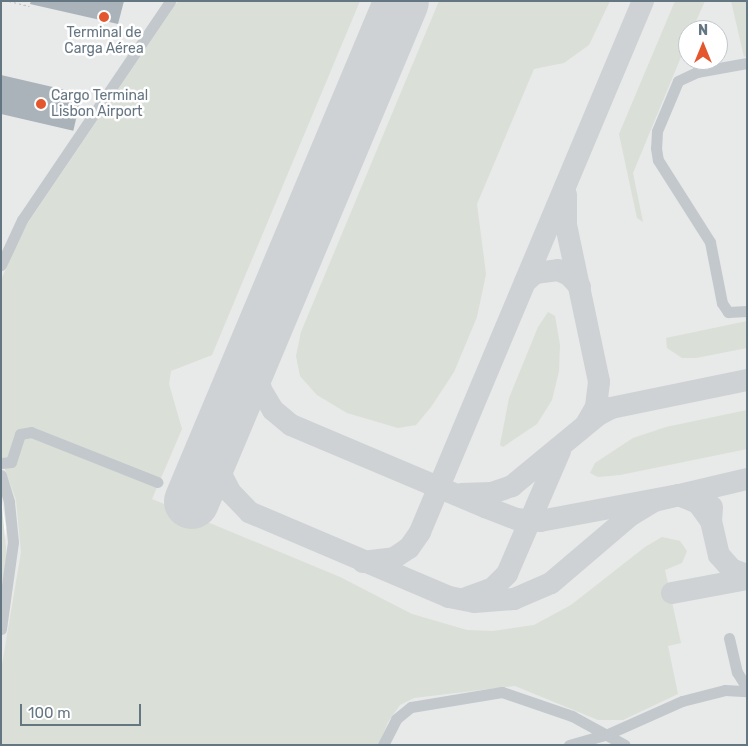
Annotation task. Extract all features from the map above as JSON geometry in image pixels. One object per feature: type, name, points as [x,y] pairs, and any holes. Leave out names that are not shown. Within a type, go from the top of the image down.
[{"type":"lane","points":[[1,265],[22,220],[170,1]]},
{"type":"lane","points":[[747,63],[697,72],[678,81],[657,131],[656,148],[658,160],[710,242],[722,303],[728,312],[747,311]]},
{"type":"lane","points":[[5,487],[6,463],[20,434],[31,432],[157,482]]},
{"type":"lane","points":[[1,475],[13,526],[13,555],[1,629]]},
{"type":"lane","points":[[569,745],[608,734],[682,701],[725,690],[747,690],[737,672],[729,638]]},
{"type":"lane","points":[[383,745],[396,719],[411,707],[502,692],[565,713],[626,745]]},
{"type":"path","points":[[9,1],[29,6]]},
{"type":"shaded area","points":[[1,1],[747,1],[747,745],[1,745],[1,590],[6,527],[1,496]]},
{"type":"shaded area","points":[[178,1],[360,1],[212,355],[171,371],[169,384],[182,429],[152,499],[340,577],[412,614],[467,630],[493,631],[534,625],[571,605],[645,547],[662,537],[680,541],[687,551],[682,563],[665,570],[681,643],[668,646],[678,694],[623,720],[598,720],[515,686],[414,698],[400,705],[388,722],[379,745],[1,745],[1,671],[21,552],[16,500],[1,458],[1,280],[23,230]]},
{"type":"shaded area","points":[[439,1],[610,1],[589,45],[564,63],[534,69],[477,204],[486,274],[477,317],[454,372],[431,407],[416,425],[398,428],[347,413],[317,395],[300,376],[296,356],[301,332]]},
{"type":"shaded area","points":[[675,1],[705,1],[696,20],[678,20],[678,64],[633,173],[643,222],[637,218],[619,134]]},
{"type":"shaded area","points":[[731,1],[747,1],[747,56],[744,57]]},
{"type":"shaded area","points":[[548,312],[555,316],[560,345],[559,371],[552,400],[537,424],[503,447],[500,445],[509,398],[538,327]]},
{"type":"shaded area","points":[[747,321],[747,348],[696,358],[682,358],[667,348],[666,338]]},
{"type":"shaded area","points":[[747,410],[747,449],[620,475],[598,477],[590,473],[595,463],[633,438],[666,427]]},
{"type":"shaded area","points":[[1,496],[7,559],[1,590]]},
{"type":"building","name":"Terminal de Carga Aérea","points":[[31,1],[124,1],[118,24],[30,4]]},
{"type":"building","name":"Cargo Terminal Lisbon Airport","points":[[1,75],[82,94],[73,131],[1,114]]},
{"type":"taxiway","points":[[363,562],[394,558],[409,548],[420,532],[643,1]]},
{"type":"taxiway","points":[[566,195],[566,225],[599,382],[596,407],[586,424]]},
{"type":"taxiway","points":[[525,282],[535,273],[558,270],[569,275],[580,287]]},
{"type":"taxiway","points":[[260,336],[256,364],[261,390],[273,410],[291,425],[485,507],[516,519],[540,521],[679,495],[698,503],[711,521]]},
{"type":"taxiway","points":[[462,494],[492,493],[512,486],[598,415],[611,408],[747,380]]},
{"type":"taxiway","points":[[220,432],[218,451],[222,476],[230,492],[249,512],[449,597],[474,602],[514,599],[551,583],[631,515],[654,501],[747,479]]},
{"type":"taxiway","points":[[466,598],[493,588],[507,574],[560,451]]},
{"type":"taxiway","points":[[712,507],[711,521],[719,555],[731,569],[747,575]]},
{"type":"taxiway","points":[[672,593],[747,579]]},
{"type":"runway","points":[[191,501],[401,1]]},
{"type":"place","name":"Terminal de Carga Aérea","points":[[104,17]]},
{"type":"place","name":"Cargo Terminal Lisbon Airport","points":[[41,104]]}]
